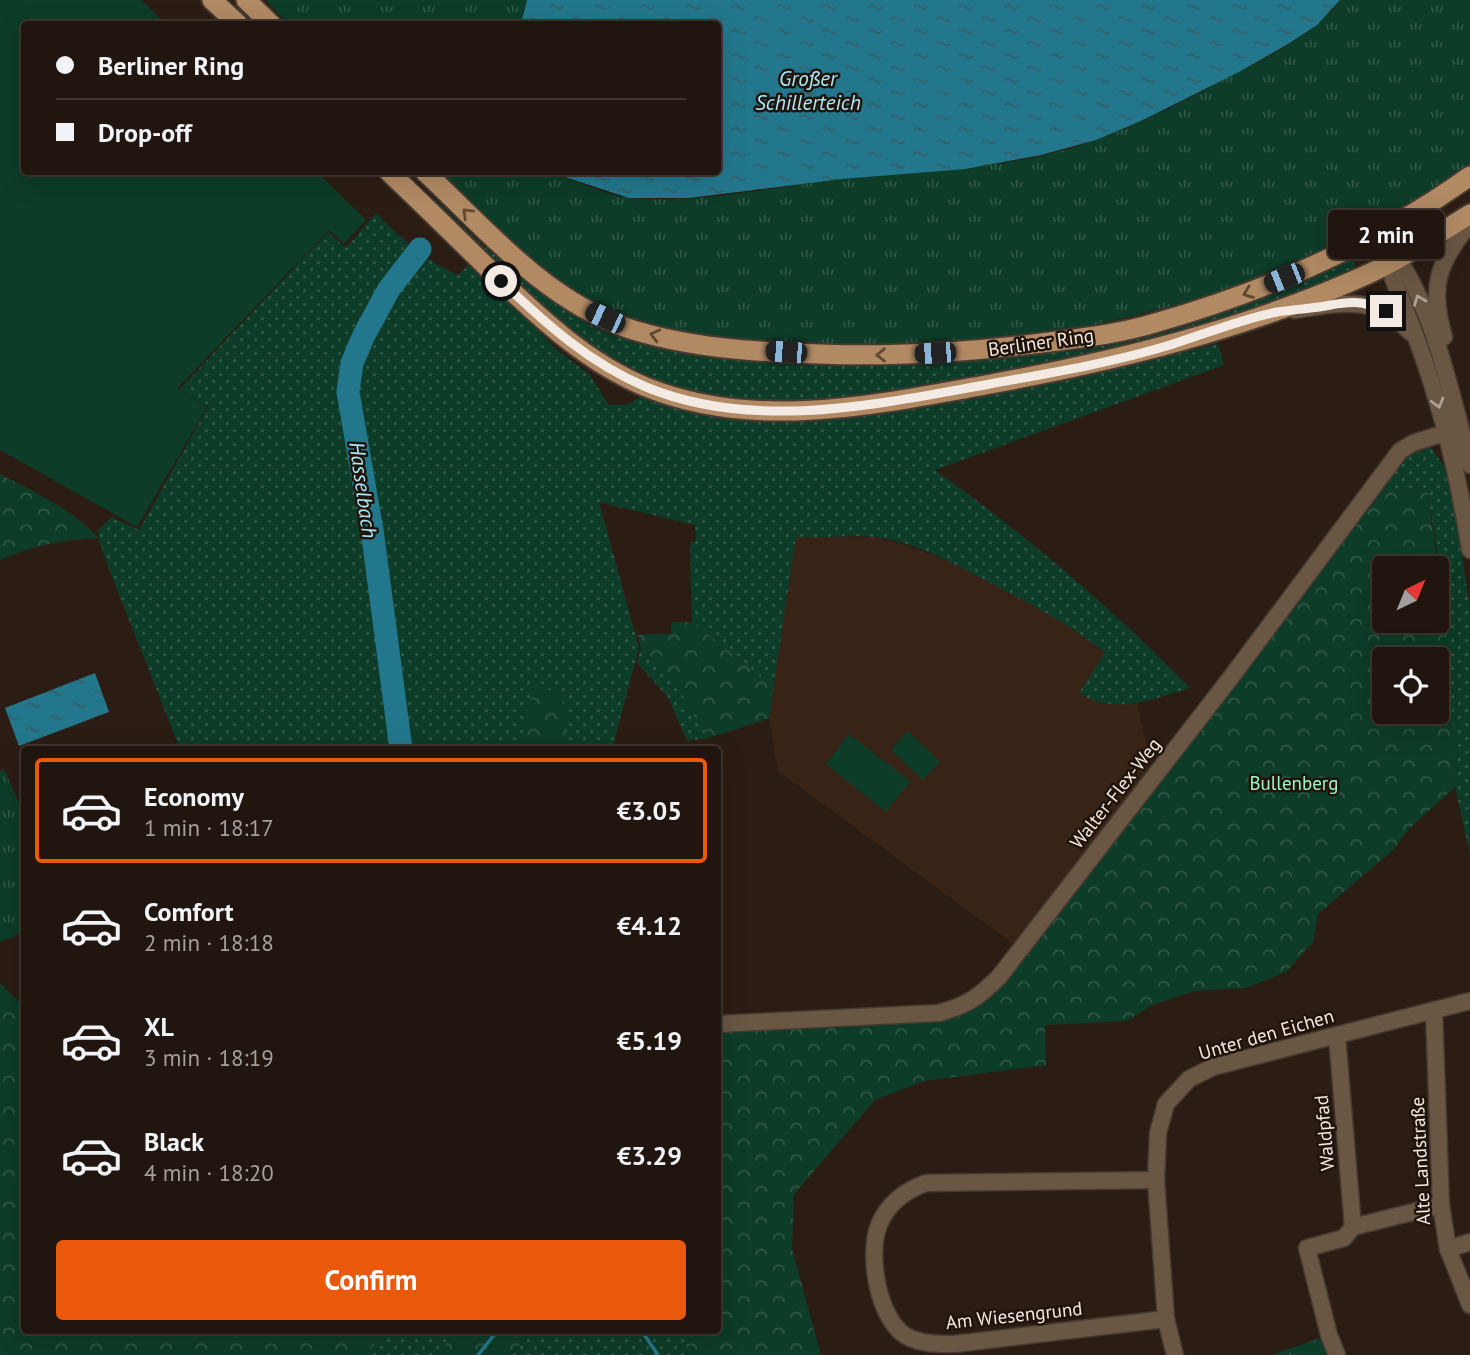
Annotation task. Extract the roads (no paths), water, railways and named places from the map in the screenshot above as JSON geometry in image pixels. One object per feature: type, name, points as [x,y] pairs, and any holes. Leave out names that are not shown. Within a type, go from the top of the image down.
[{"type":"main road","points":[[212,0],[235,21]]},
{"type":"main road","points":[[246,0],[268,21]]},
{"type":"main road","name":"Berliner Ring","points":[[392,175],[541,320],[610,370],[648,387],[710,405],[765,411],[814,410],[886,403],[1087,366],[1166,346],[1275,313],[1368,275],[1470,215]]},
{"type":"main road","name":"Berliner Ring","points":[[428,175],[534,275],[584,308],[626,328],[687,342],[794,353],[855,355],[977,351],[1075,339],[1153,324],[1243,295],[1324,261],[1446,194],[1470,176]]},
{"type":"street","points":[[1470,223],[1440,267],[1437,289],[1437,315],[1447,347],[1453,430],[1470,550]]},
{"type":"street","points":[[1377,234],[1392,261],[1415,289],[1450,388]]},
{"type":"street","points":[[1392,261],[1417,339],[1470,465]]},
{"type":"street","points":[[1275,313],[1361,303],[1386,311],[1417,339]]},
{"type":"street","name":"Walter-Flex-Weg","points":[[721,1024],[939,1013],[964,1006],[982,994],[999,977],[1153,780],[1400,451],[1413,443],[1453,430]]},
{"type":"street","name":"Unter den Eichen","points":[[1175,1355],[1166,1319],[1156,1180],[1158,1133],[1166,1104],[1189,1079],[1213,1067],[1470,1001]]},
{"type":"street","name":"Alte Landstraße","points":[[1434,1011],[1441,1205],[1448,1249],[1470,1305]]},
{"type":"street","name":"Waldpfad","points":[[1337,1035],[1353,1227]]},
{"type":"street","name":"Am Wiesengrund","points":[[1156,1180],[926,1182],[901,1196],[883,1216],[878,1227],[875,1256],[881,1301],[886,1314],[904,1335],[919,1342],[954,1344],[1166,1319]]},
{"type":"street","points":[[1337,1355],[1329,1335],[1307,1248],[1344,1238],[1353,1227],[1441,1205]]},
{"type":"street","points":[[1448,1249],[1470,1242]]},
{"type":"water","name":"Großer Schillerteich","points":[[527,0],[1340,0],[1317,25],[1288,44],[1141,121],[1096,140],[1041,155],[965,169],[842,179],[689,198],[629,198],[565,177],[550,175],[721,175],[721,21],[522,21]]},
{"type":"water","points":[[95,673],[109,712],[19,746],[5,708]]},
{"type":"waterway","name":"Hasselbach","points":[[401,746],[372,530],[348,392],[352,363],[364,335],[389,289],[420,249]]},
{"type":"waterway","name":"Hasselbach","points":[[478,1355],[495,1334]]},
{"type":"waterway","points":[[644,1334],[658,1355]]},
{"type":"park label","name":"Bullenberg","points":[[1294,783]]}]
